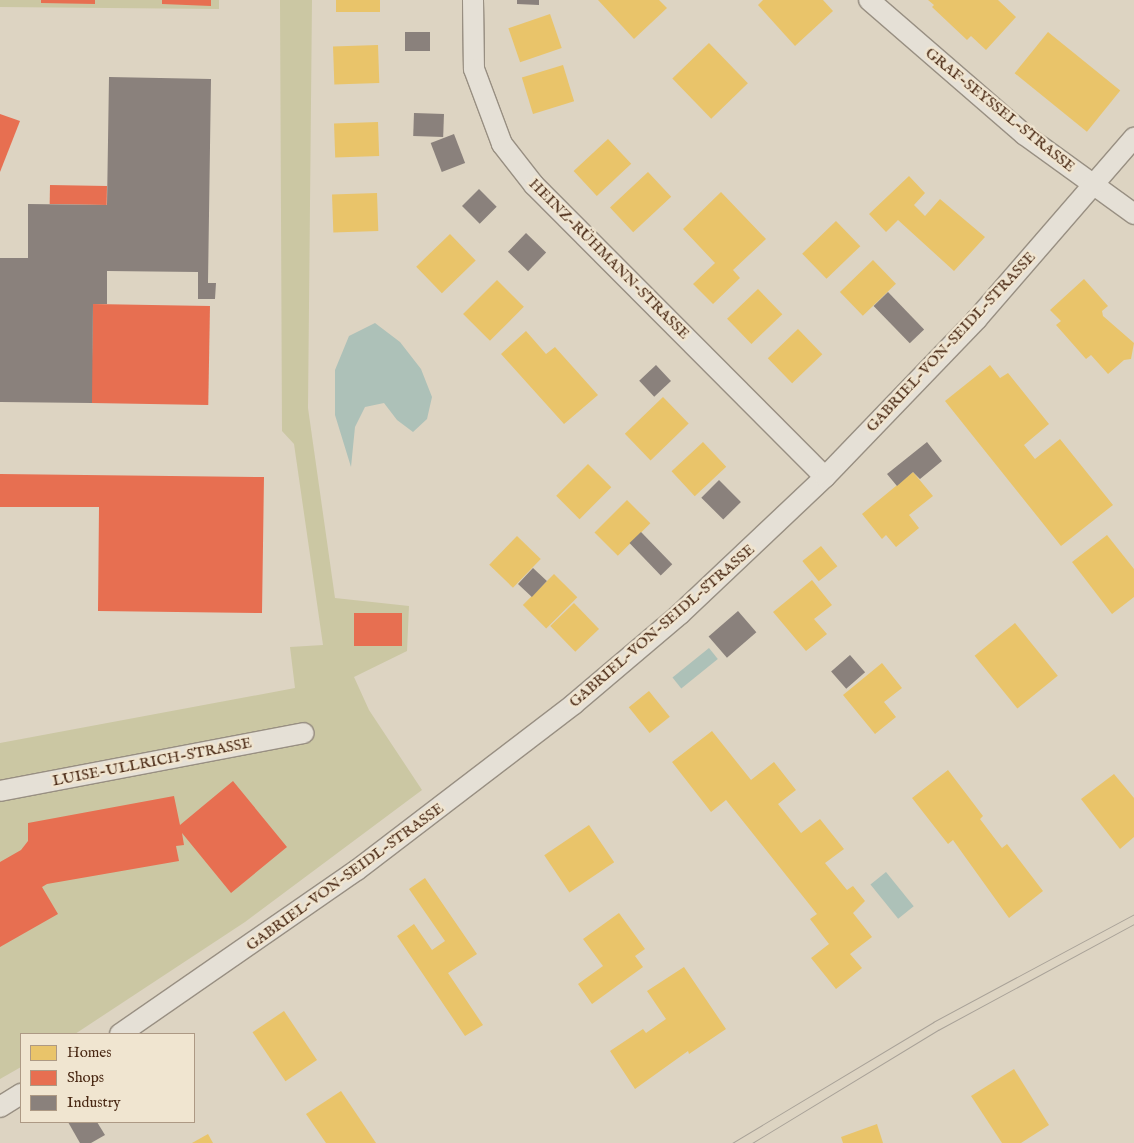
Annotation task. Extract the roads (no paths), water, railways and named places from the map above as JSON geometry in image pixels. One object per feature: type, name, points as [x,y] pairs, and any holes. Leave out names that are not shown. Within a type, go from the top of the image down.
[{"type":"street","name":"HEINZ-RÜHMANN-STRASSE","points":[[473,0],[474,69],[502,144],[534,185],[825,477]]},
{"type":"street","name":"GRAF-SEYSSEL-STRASSE","points":[[869,0],[1025,134],[1134,214]]},
{"type":"street","name":"GABRIEL-VON-SEIDL-STRASSE","points":[[121,1033],[357,870],[574,704],[701,594],[825,477],[976,319],[1134,138]]},
{"type":"street","name":"LUISE-ULLRICH-STRASSE","points":[[0,791],[303,733]]},
{"type":"street","points":[[0,1106],[20,1095]]},
{"type":"tram line","points":[[732,1143],[933,1022],[1134,914]]},
{"type":"tram line","points":[[752,1143],[938,1030],[1134,924]]}]
